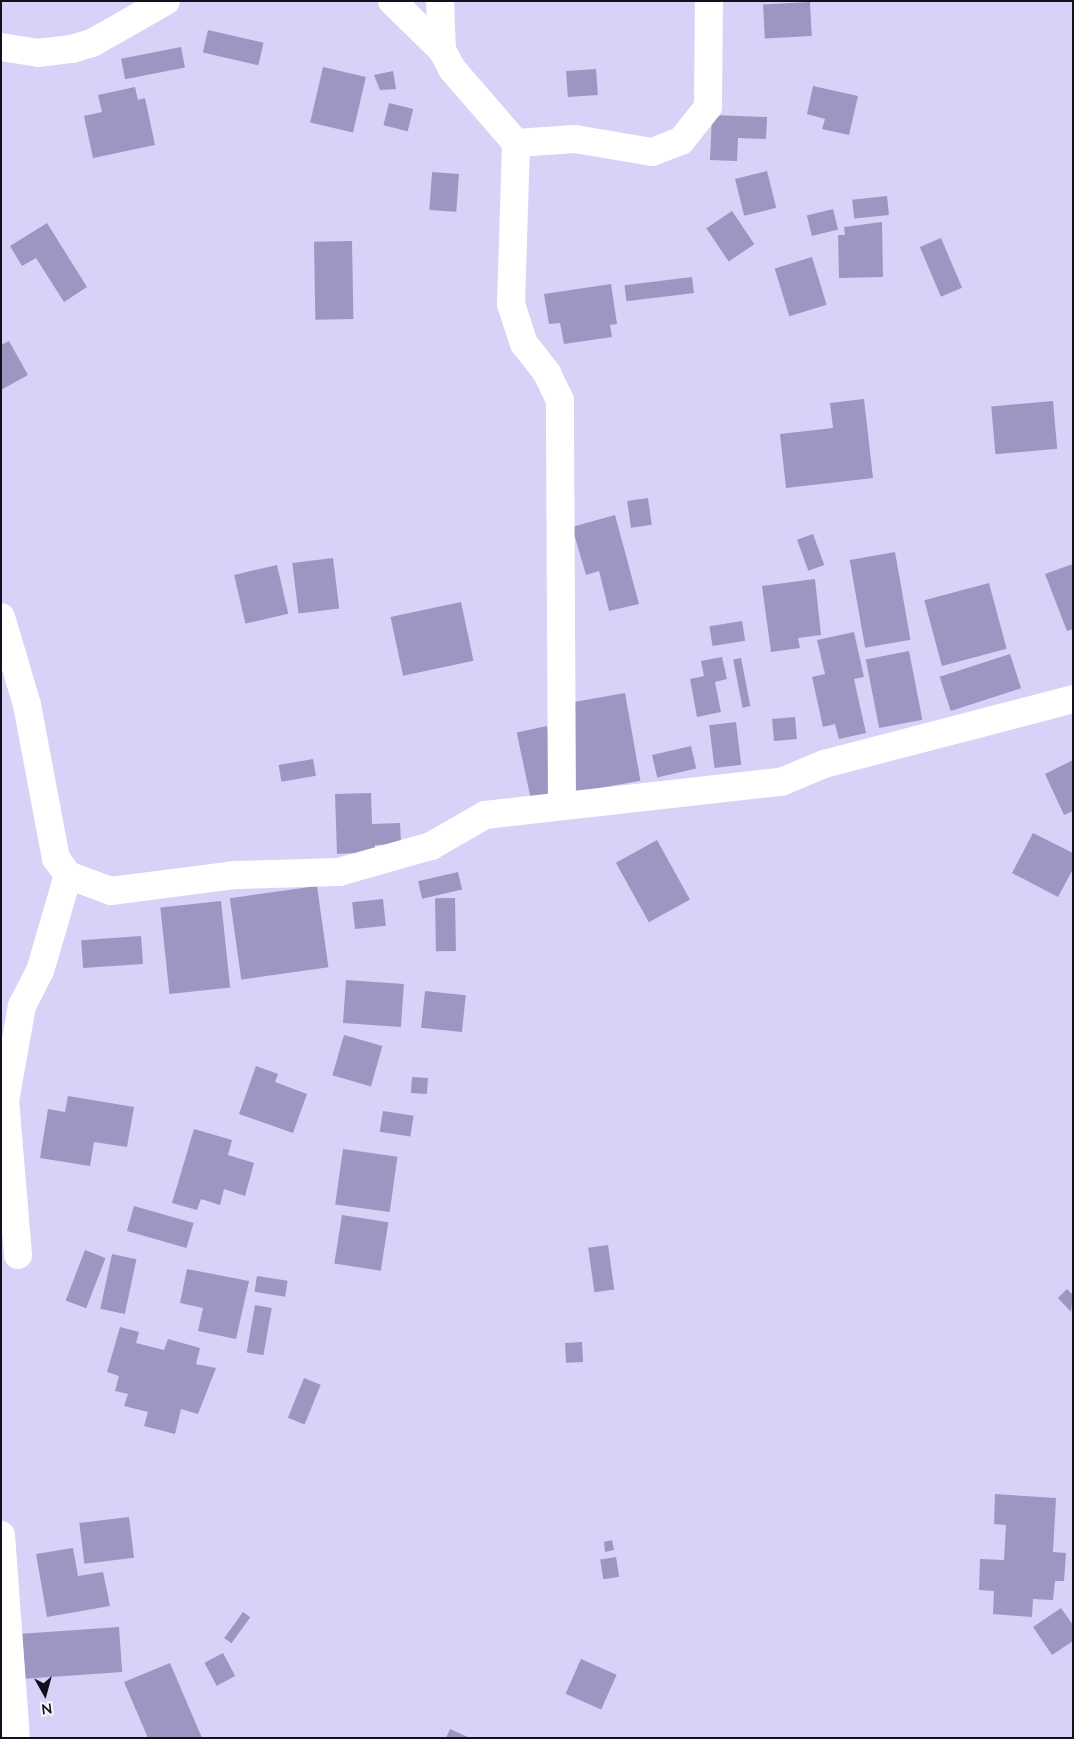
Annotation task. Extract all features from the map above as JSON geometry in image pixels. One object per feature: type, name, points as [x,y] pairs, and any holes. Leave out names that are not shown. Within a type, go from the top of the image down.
[{"type":"street","points":[[1,47],[38,53],[72,49],[92,43],[166,1]]},
{"type":"street","points":[[392,1],[442,50],[452,69],[516,143],[511,304],[524,344],[547,373],[560,400],[562,806]]},
{"type":"street","points":[[440,1],[442,50]]},
{"type":"street","points":[[516,143],[575,139],[652,152],[681,141],[708,107],[709,1]]},
{"type":"street","points":[[1,617],[27,705],[56,858],[68,876],[111,892],[234,875],[339,872],[431,846],[485,816],[781,782],[824,764],[1073,699]]},
{"type":"street","points":[[18,1255],[5,1101],[22,1006],[40,971],[68,876]]},
{"type":"street","points":[[1,1535],[16,1738]]},
{"type":"building","points":[[810,2],[812,36],[765,38],[763,4]]},
{"type":"building","points":[[208,30],[264,43],[258,65],[203,52]]},
{"type":"building","points":[[181,47],[185,68],[125,79],[121,59]]},
{"type":"building","points":[[323,67],[366,77],[353,132],[310,123]]},
{"type":"building","points":[[596,69],[598,95],[568,97],[566,71]]},
{"type":"building","points":[[393,71],[396,89],[380,90],[374,75]]},
{"type":"building","points":[[813,86],[858,96],[849,135],[822,129],[825,119],[807,114]]},
{"type":"building","points":[[135,87],[138,100],[145,98],[155,145],[93,158],[84,116],[102,112],[98,95]]},
{"type":"building","points":[[389,103],[413,109],[408,131],[383,125]]},
{"type":"building","points":[[712,115],[767,117],[766,139],[738,138],[737,161],[710,160]]},
{"type":"building","points":[[767,171],[776,208],[744,216],[735,179]]},
{"type":"building","points":[[432,172],[459,174],[456,212],[429,210]]},
{"type":"building","points":[[887,196],[889,215],[854,219],[852,200]]},
{"type":"building","points":[[833,209],[838,229],[812,236],[807,216]]},
{"type":"building","points":[[732,211],[754,244],[729,261],[706,228]]},
{"type":"building","points":[[882,222],[883,277],[839,278],[838,235],[845,235],[844,227]]},
{"type":"building","points":[[47,223],[87,287],[64,302],[36,258],[22,266],[10,246]]},
{"type":"building","points":[[941,238],[962,288],[941,297],[920,247]]},
{"type":"building","points":[[352,241],[353,319],[315,320],[314,242]]},
{"type":"building","points":[[812,257],[827,305],[789,316],[775,268]]},
{"type":"building","points":[[692,277],[694,293],[626,301],[625,285]]},
{"type":"building","points":[[611,284],[617,324],[610,325],[612,337],[564,344],[560,323],[549,324],[544,294]]},
{"type":"building","points":[[9,341],[28,375],[1,390],[1,345]]},
{"type":"building","points":[[864,399],[873,478],[786,488],[780,434],[833,428],[830,403]]},
{"type":"building","points":[[1053,401],[1057,449],[995,454],[991,406]]},
{"type":"building","points":[[648,498],[652,525],[631,528],[627,501]]},
{"type":"building","points":[[615,515],[639,604],[609,611],[599,571],[586,575],[572,527]]},
{"type":"building","points":[[813,534],[824,565],[808,571],[797,540]]},
{"type":"building","points":[[895,552],[910,640],[865,648],[850,560]]},
{"type":"building","points":[[333,558],[339,609],[299,614],[292,563]]},
{"type":"building","points":[[1073,564],[1073,629],[1067,631],[1045,574]]},
{"type":"building","points":[[277,565],[288,614],[245,624],[234,575]]},
{"type":"building","points":[[815,579],[821,635],[798,638],[800,648],[771,652],[762,586]]},
{"type":"building","points":[[989,583],[1007,649],[942,666],[924,600]]},
{"type":"building","points":[[461,602],[473,661],[403,676],[391,617]]},
{"type":"building","points":[[742,621],[745,641],[713,646],[709,626]]},
{"type":"building","points":[[854,632],[864,677],[854,679],[866,733],[839,739],[835,724],[823,727],[812,677],[825,674],[817,640]]},
{"type":"building","points":[[909,651],[922,720],[879,728],[866,659]]},
{"type":"building","points":[[1010,654],[1021,688],[951,711],[940,677]]},
{"type":"building","points":[[722,657],[727,679],[715,682],[721,712],[697,717],[690,679],[704,676],[701,661]]},
{"type":"building","points":[[741,658],[750,706],[742,708],[733,660]]},
{"type":"building","points":[[625,693],[640,781],[573,793],[557,705]]},
{"type":"building","points":[[795,717],[797,739],[774,741],[772,719]]},
{"type":"building","points":[[736,722],[741,765],[714,768],[709,725]]},
{"type":"building","points":[[547,726],[563,802],[533,809],[517,732]]},
{"type":"building","points":[[691,746],[696,768],[657,777],[652,755]]},
{"type":"building","points":[[313,759],[316,776],[281,782],[279,765]]},
{"type":"building","points":[[1073,760],[1073,811],[1064,815],[1045,774]]},
{"type":"building","points":[[371,793],[372,824],[400,823],[401,844],[375,845],[375,852],[337,854],[335,794]]},
{"type":"building","points":[[1033,833],[1073,853],[1073,869],[1058,897],[1012,873]]},
{"type":"building","points":[[657,840],[690,899],[649,922],[616,863]]},
{"type":"building","points":[[458,872],[462,890],[422,899],[418,881]]},
{"type":"building","points":[[317,886],[328,967],[241,979],[230,898]]},
{"type":"building","points":[[435,898],[455,898],[456,951],[436,951]]},
{"type":"building","points":[[383,899],[386,926],[355,929],[352,902]]},
{"type":"building","points":[[221,901],[230,988],[169,994],[160,907]]},
{"type":"building","points":[[141,936],[143,964],[83,968],[81,940]]},
{"type":"building","points":[[346,980],[404,984],[401,1027],[343,1023]]},
{"type":"building","points":[[425,991],[466,995],[462,1032],[421,1028]]},
{"type":"building","points":[[344,1035],[382,1046],[371,1086],[332,1075]]},
{"type":"building","points":[[256,1066],[278,1074],[275,1082],[307,1094],[293,1133],[239,1114]]},
{"type":"building","points":[[412,1077],[428,1078],[427,1094],[411,1093]]},
{"type":"building","points":[[68,1096],[134,1107],[127,1147],[94,1142],[90,1166],[40,1158],[48,1109],[65,1112]]},
{"type":"building","points":[[383,1111],[414,1116],[410,1137],[380,1132]]},
{"type":"building","points":[[194,1129],[232,1140],[228,1155],[254,1163],[245,1196],[224,1189],[220,1205],[201,1199],[197,1210],[172,1203]]},
{"type":"building","points":[[343,1149],[397,1157],[390,1212],[335,1204]]},
{"type":"building","points":[[134,1206],[194,1223],[186,1248],[127,1231]]},
{"type":"building","points":[[342,1215],[388,1222],[381,1271],[334,1263]]},
{"type":"building","points":[[608,1245],[614,1290],[594,1292],[588,1248]]},
{"type":"building","points":[[85,1250],[106,1258],[86,1308],[66,1300]]},
{"type":"building","points":[[112,1254],[136,1259],[125,1314],[100,1309]]},
{"type":"building","points":[[187,1269],[249,1281],[236,1339],[198,1331],[203,1308],[180,1303]]},
{"type":"building","points":[[257,1276],[288,1281],[285,1297],[254,1292]]},
{"type":"building","points":[[1067,1289],[1073,1295],[1071,1312],[1058,1298]]},
{"type":"building","points":[[255,1305],[272,1308],[263,1355],[247,1352]]},
{"type":"building","points":[[120,1327],[139,1332],[136,1343],[164,1350],[168,1339],[200,1348],[196,1364],[216,1368],[198,1414],[181,1409],[175,1434],[144,1426],[148,1412],[124,1406],[128,1394],[115,1391],[119,1376],[107,1372]]},
{"type":"building","points":[[582,1342],[583,1362],[566,1363],[565,1343]]},
{"type":"building","points":[[304,1378],[321,1385],[305,1425],[288,1418]]},
{"type":"building","points":[[995,1494],[1056,1498],[1053,1552],[1066,1553],[1064,1581],[1055,1581],[1053,1600],[1033,1599],[1032,1617],[993,1614],[994,1591],[979,1590],[980,1559],[1004,1560],[1006,1525],[994,1524]]},
{"type":"building","points":[[129,1517],[134,1558],[84,1564],[79,1523]]},
{"type":"building","points":[[612,1540],[614,1550],[605,1552],[604,1542]]},
{"type":"building","points":[[73,1548],[78,1576],[103,1572],[110,1606],[47,1617],[36,1554]]},
{"type":"building","points":[[616,1557],[619,1577],[603,1579],[600,1560]]},
{"type":"building","points":[[1061,1608],[1073,1625],[1073,1641],[1052,1655],[1033,1627]]},
{"type":"building","points":[[243,1612],[250,1617],[231,1643],[224,1638]]},
{"type":"building","points":[[119,1627],[122,1672],[25,1679],[22,1634]]},
{"type":"building","points":[[223,1653],[235,1676],[217,1686],[204,1663]]},
{"type":"building","points":[[581,1659],[617,1675],[601,1710],[566,1694]]},
{"type":"building","points":[[170,1663],[202,1738],[148,1738],[124,1682]]},
{"type":"building","points":[[450,1729],[470,1738],[446,1738]]}]
